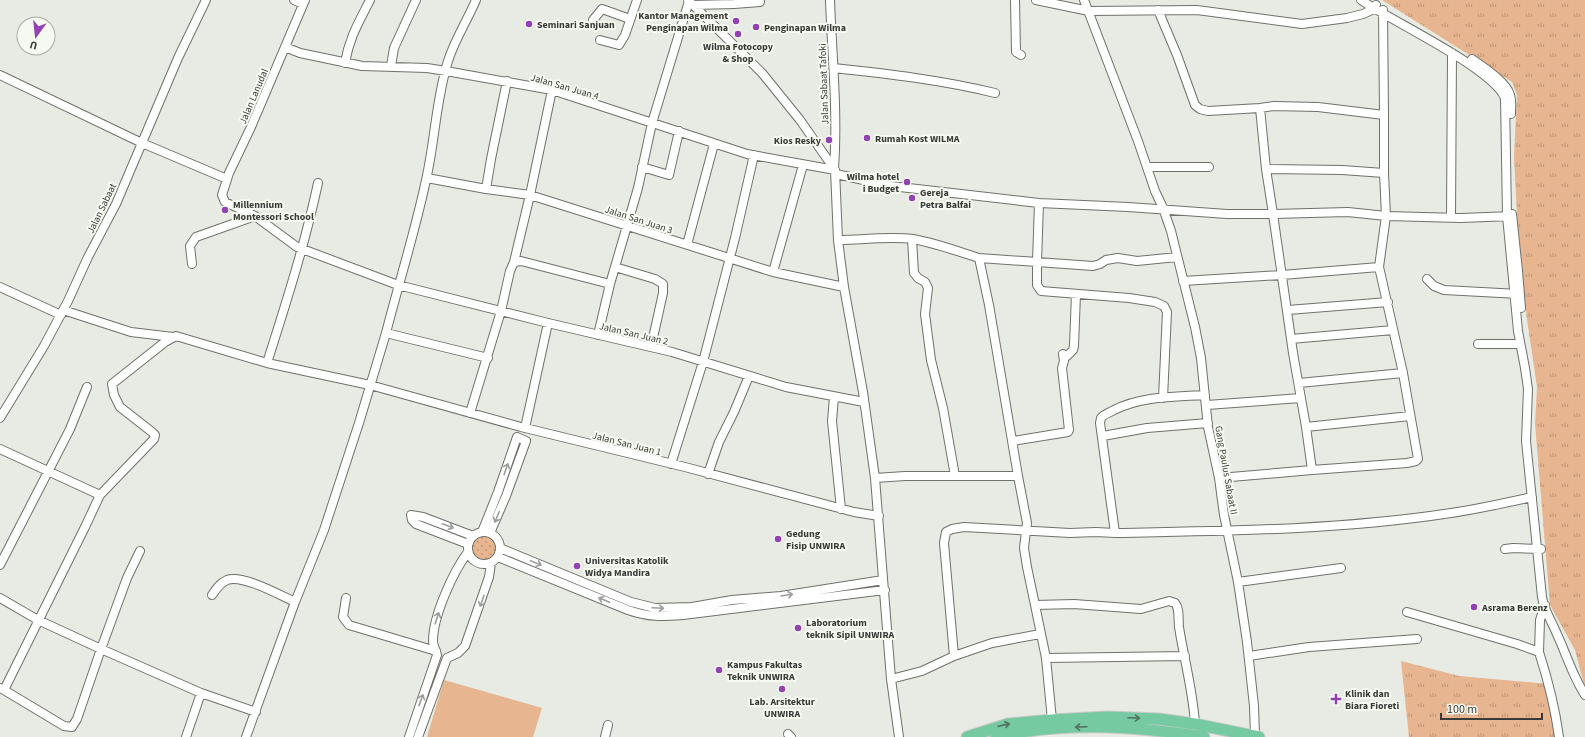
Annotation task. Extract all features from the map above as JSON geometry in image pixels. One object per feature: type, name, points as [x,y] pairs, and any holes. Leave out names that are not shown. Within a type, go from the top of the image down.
[{"type":"highway","points":[[967,737],[1008,724],[1107,717],[1195,724],[1257,737]]},
{"type":"highway","points":[[996,737],[1035,730],[1104,727],[1142,728],[1203,737]]},
{"type":"street","name":"Jalan Sabaat","points":[[0,418],[44,346],[116,204],[178,58],[206,0]]},
{"type":"street","points":[[294,0],[304,2]]},
{"type":"street","points":[[346,63],[347,50],[352,35],[370,0]]},
{"type":"street","points":[[391,66],[394,48],[416,0]]},
{"type":"street","points":[[246,737],[295,602],[324,530],[370,385],[386,333],[398,284],[412,241],[427,178],[431,146],[446,71],[454,43],[476,0]]},
{"type":"street","points":[[600,40],[620,45],[637,0]]},
{"type":"street","name":"Jalan Sabaat Tafoki","points":[[830,0],[834,68],[836,144],[835,171],[838,240],[844,287],[864,402],[875,478],[891,679],[900,737]]},
{"type":"street","points":[[1015,0],[1016,52],[1021,55]]},
{"type":"street","points":[[1036,0],[1089,12],[1197,10],[1302,24],[1347,18],[1379,9]]},
{"type":"street","name":"Gang Paulus Sabaat II","points":[[1084,0],[1171,230],[1200,351],[1208,423],[1219,478],[1227,531],[1238,582],[1249,656],[1257,737]]},
{"type":"street","points":[[1361,0],[1468,57],[1498,79],[1509,91],[1511,98],[1509,216]]},
{"type":"street","points":[[1369,0],[1379,9],[1466,61],[1493,81],[1501,90],[1505,98],[1509,216],[1517,294],[1520,344],[1528,389],[1526,441],[1540,550]]},
{"type":"street","name":"Jalan Lanudal","points":[[224,199],[222,196],[236,156],[251,127],[304,2]]},
{"type":"street","points":[[690,2],[734,4],[760,2]]},
{"type":"street","points":[[598,335],[652,123],[690,2]]},
{"type":"street","points":[[690,2],[762,73],[800,120],[835,171]]},
{"type":"street","points":[[593,20],[602,9],[630,19]]},
{"type":"street","points":[[1219,478],[1262,473],[1416,461],[1418,455],[1403,373],[1380,267],[1386,216],[1384,115],[1379,9]]},
{"type":"street","points":[[1158,10],[1178,55],[1195,105],[1200,109],[1208,111],[1274,106],[1318,106],[1384,115]]},
{"type":"street","name":"Jalan San Juan 4","points":[[285,47],[300,52],[362,66],[391,66],[446,71],[552,90],[679,131],[714,144],[754,155],[835,171],[891,186],[1039,203],[1128,207],[1227,214],[1348,212],[1386,216],[1509,216]]},
{"type":"street","points":[[1452,53],[1452,217]]},
{"type":"street","points":[[834,68],[901,75],[959,84],[995,93]]},
{"type":"street","points":[[0,74],[142,143],[227,180]]},
{"type":"street","points":[[486,189],[507,81]]},
{"type":"street","points":[[470,413],[488,358],[510,271],[514,262],[552,90]]},
{"type":"street","points":[[1260,108],[1266,169],[1312,470]]},
{"type":"street","points":[[642,167],[669,175],[679,131]]},
{"type":"street","points":[[689,246],[688,241],[714,144]]},
{"type":"street","points":[[671,464],[703,362],[730,259],[754,155]]},
{"type":"street","points":[[773,272],[803,165]]},
{"type":"street","points":[[1148,168],[1210,167]]},
{"type":"street","points":[[1266,169],[1342,170],[1384,173]]},
{"type":"street","name":"Jalan San Juan 3","points":[[427,178],[486,189],[530,195],[773,272],[844,287]]},
{"type":"street","points":[[267,363],[302,249],[318,183]]},
{"type":"street","name":"Jalan San Juan 2","points":[[224,199],[228,205],[255,216],[294,245],[302,249],[398,284],[548,323],[652,347],[786,387],[864,402]]},
{"type":"street","points":[[1039,203],[1037,262],[1038,289],[1044,292],[1135,298],[1164,306],[1167,312],[1164,398]]},
{"type":"street","points":[[192,264],[190,246],[196,237],[255,216]]},
{"type":"street","points":[[838,240],[891,238],[912,239],[931,243],[979,258],[1094,266],[1106,260],[1118,258],[1137,261],[1177,258]]},
{"type":"street","points":[[912,239],[914,273],[918,278],[926,282],[928,288],[925,314],[931,360],[943,408],[955,476]]},
{"type":"street","points":[[979,258],[989,305],[1000,376],[1028,530],[1024,548],[1046,658],[1052,720]]},
{"type":"street","points":[[514,262],[521,261],[610,284]]},
{"type":"street","points":[[615,267],[655,279],[664,284],[652,347]]},
{"type":"street","points":[[1183,281],[1380,267]]},
{"type":"street","points":[[1427,279],[1434,286],[1444,290],[1517,294]]},
{"type":"street","name":"Jalan San Juan 1","points":[[0,288],[62,312],[132,332],[173,337],[176,336],[267,363],[370,385],[525,428],[671,464],[841,509],[879,516]]},
{"type":"street","points":[[1013,441],[1068,432],[1068,419],[1062,368],[1064,361],[1063,354],[1067,356],[1073,350],[1074,346],[1076,294]]},
{"type":"street","points":[[1517,294],[1532,387],[1531,440],[1545,604],[1567,654],[1585,687]]},
{"type":"street","points":[[1288,310],[1388,302]]},
{"type":"street","points":[[525,428],[548,323]]},
{"type":"street","points":[[1291,339],[1393,330]]},
{"type":"street","points":[[386,333],[488,358]]},
{"type":"street","points":[[72,728],[64,726],[2,689],[83,533],[100,495],[154,439],[155,435],[152,432],[120,407],[114,395],[112,384],[173,337]]},
{"type":"street","points":[[1478,344],[1520,344]]},
{"type":"street","points":[[1299,383],[1403,373]]},
{"type":"street","points":[[708,474],[719,442],[734,412],[749,376]]},
{"type":"street","points":[[0,565],[70,429],[87,387]]},
{"type":"street","points":[[1115,533],[1103,436],[1100,423],[1101,418],[1135,402],[1205,395]]},
{"type":"street","points":[[834,397],[832,421],[841,509]]},
{"type":"street","points":[[1207,405],[1301,398]]},
{"type":"street","points":[[1306,427],[1410,416]]},
{"type":"street","points":[[1103,436],[1147,428],[1208,423]]},
{"type":"street","points":[[517,437],[526,441],[506,496],[486,532],[498,492],[517,437]]},
{"type":"street","points":[[0,448],[100,495]]},
{"type":"street","points":[[875,478],[899,476],[1018,476]]},
{"type":"street","points":[[498,492],[506,496]]},
{"type":"street","points":[[954,656],[944,543],[946,532],[952,529],[964,527],[1070,533],[1227,531],[1407,519],[1459,512],[1532,497]]},
{"type":"street","points":[[418,737],[447,658],[458,653],[465,646],[490,577],[491,563],[499,552],[499,542],[496,537],[486,532],[473,536],[423,517],[411,515],[412,520],[416,524],[468,548],[471,559],[478,564],[486,565],[491,563]]},
{"type":"street","points":[[409,737],[437,655],[433,646],[434,627],[460,562],[473,536]]},
{"type":"street","points":[[1505,549],[1513,548],[1540,550]]},
{"type":"street","points":[[71,737],[72,728],[77,719],[127,578],[140,551]]},
{"type":"street","points":[[499,552],[551,569],[631,602],[655,608],[692,607],[883,580]]},
{"type":"street","points":[[499,552],[548,577],[628,610],[644,615],[654,616],[683,615],[885,590]]},
{"type":"street","points":[[1238,582],[1341,568]]},
{"type":"street","points":[[548,577],[551,569]]},
{"type":"street","points":[[212,595],[220,585],[228,580],[234,579],[260,587],[295,602]]},
{"type":"street","points":[[811,591],[812,600]]},
{"type":"street","points":[[0,598],[38,620],[102,649],[201,693],[256,712]]},
{"type":"street","points":[[346,598],[343,617],[350,625],[436,651]]},
{"type":"street","points":[[1035,605],[1074,604],[1141,609],[1171,602],[1177,605],[1179,628],[1194,705],[1195,724]]},
{"type":"street","points":[[1545,604],[1540,620],[1539,652],[1549,682],[1559,737]]},
{"type":"street","points":[[1407,612],[1517,644],[1539,652]]},
{"type":"street","points":[[891,679],[922,671],[954,656],[992,643],[1040,634]]},
{"type":"street","points":[[1249,656],[1309,647],[1417,639]]},
{"type":"street","points":[[1567,654],[1571,670],[1585,695]]},
{"type":"street","points":[[1046,658],[1185,656]]},
{"type":"street","points":[[186,737],[201,693]]},
{"type":"street","points":[[605,737],[608,725]]},
{"type":"green space","points":[[1382,0],[1585,0],[1585,688],[1575,650],[1550,605],[1535,424],[1537,387],[1520,272],[1514,157],[1517,95],[1512,82]]},
{"type":"green space","points":[[479,536],[489,536],[496,543],[496,553],[489,560],[479,560],[472,553],[472,543]]},
{"type":"green space","points":[[502,554],[651,610],[652,612],[649,614]]},
{"type":"green space","points":[[1401,661],[1459,676],[1548,684],[1555,737],[1409,737]]},
{"type":"green space","points":[[444,680],[542,708],[533,737],[427,737]]},
{"type":"place","name":"Kantor Management Penginapan Wilma","points":[[736,21]]},
{"type":"place","name":"Seminari Sanjuan","points":[[529,24]]},
{"type":"place","name":"Penginapan Wilma","points":[[756,27]]},
{"type":"place","name":"Wilma Fotocopy & Shop","points":[[738,34]]},
{"type":"place","name":"Rumah Kost WILMA","points":[[867,138]]},
{"type":"place","name":"Kios Resky","points":[[829,140]]},
{"type":"place","name":"Wilma hotel i Budget","points":[[907,182]]},
{"type":"place","name":"Gereja Petra Balfai","points":[[912,198]]},
{"type":"place","name":"Millennium Montessori School","points":[[225,210]]},
{"type":"place","name":"Gedung Fisip UNWIRA","points":[[778,539]]},
{"type":"place","name":"Universitas Katolik Widya Mandira","points":[[577,566]]},
{"type":"place","name":"Asrama Berenz","points":[[1474,607]]},
{"type":"place","name":"Laboratorium teknik Sipil UNWIRA","points":[[798,628]]},
{"type":"place","name":"Kampus Fakultas Teknik UNWIRA","points":[[719,670]]},
{"type":"place","name":"Lab. Arsitektur UNWIRA","points":[[782,689]]},
{"type":"place","name":"Klinik dan Biara Fioreti","points":[[1336,699]]}]
